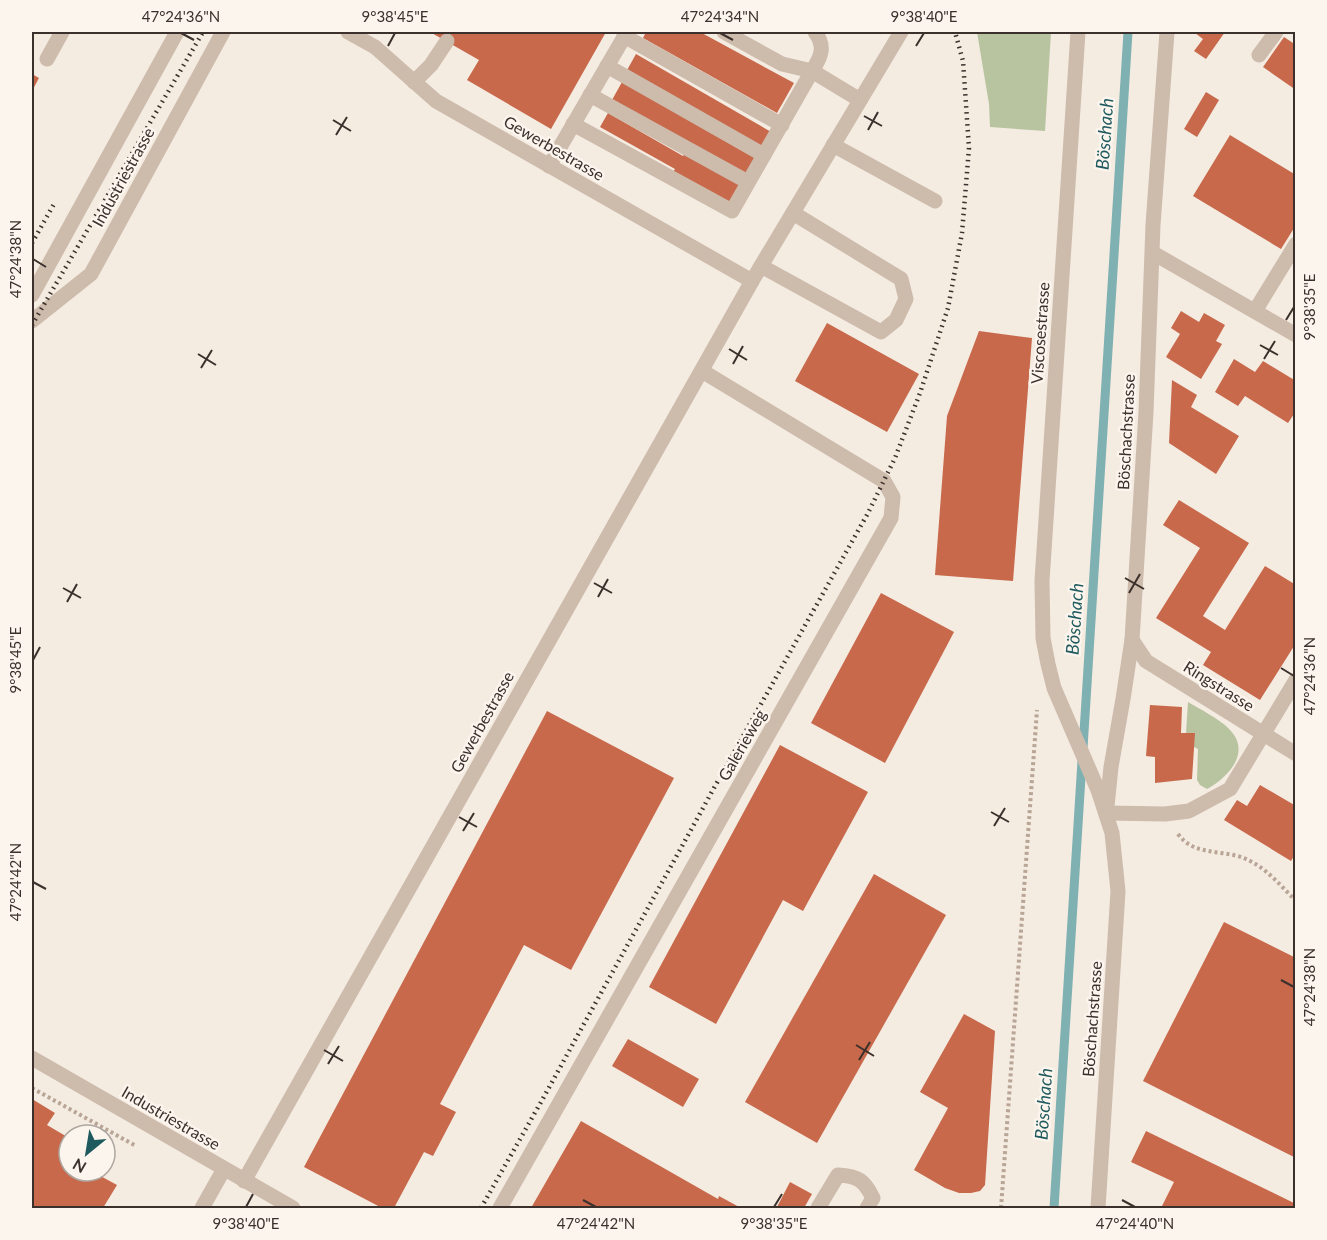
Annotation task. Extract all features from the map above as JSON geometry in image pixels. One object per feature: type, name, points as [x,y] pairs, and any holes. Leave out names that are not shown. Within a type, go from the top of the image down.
[{"type":"street","points":[[47,59],[62,32]]},
{"type":"street","points":[[32,295],[177,32]]},
{"type":"street","name":"Industriestrasse","points":[[32,321],[91,274],[223,32]]},
{"type":"street","name":"Gewerbestrasse","points":[[348,32],[375,46],[436,101],[752,281]]},
{"type":"street","points":[[724,32],[782,64],[812,71],[860,99]]},
{"type":"street","points":[[573,124],[732,211],[820,58],[821,40],[815,32]]},
{"type":"street","name":"Gewerbestrasse","points":[[244,1181],[752,281],[901,32]]},
{"type":"street","name":"Viscosestrasse","points":[[1043,638],[1042,580],[1078,32]]},
{"type":"street","name":"Böschachstrasse","points":[[1098,1209],[1118,891],[1112,833],[1106,813],[1111,767],[1132,640],[1146,412],[1153,225],[1167,32]]},
{"type":"street","points":[[1259,55],[1276,32]]},
{"type":"street","points":[[549,166],[625,34],[782,125]]},
{"type":"street","points":[[414,82],[431,65],[447,41]]},
{"type":"street","points":[[607,66],[764,155]]},
{"type":"street","points":[[590,95],[748,182]]},
{"type":"street","points":[[833,146],[935,201]]},
{"type":"street","points":[[761,266],[881,332],[896,320],[906,299],[901,279],[793,213]]},
{"type":"street","points":[[1255,311],[1296,244]]},
{"type":"street","points":[[1153,253],[1296,335]]},
{"type":"street","name":"Galerieweg","points":[[500,1209],[891,518],[893,497],[884,481],[702,370]]},
{"type":"street","name":"Böschachstrasse","points":[[1043,638],[1054,688],[1098,790],[1112,833]]},
{"type":"street","name":"Ringstrasse","points":[[1132,640],[1146,661],[1296,754]]},
{"type":"street","points":[[1106,813],[1165,814],[1189,811],[1230,789],[1296,680]]},
{"type":"street","name":"Industriestrasse","points":[[32,1058],[293,1209]]},
{"type":"street","points":[[202,1209],[224,1169]]},
{"type":"street","points":[[818,1209],[838,1175],[853,1176],[867,1185],[873,1198],[867,1209]]},
{"type":"path","points":[[1001,1209],[1038,700]]},
{"type":"path","points":[[1165,814],[1183,841],[1198,849],[1242,857],[1263,868],[1296,901]]},
{"type":"path","points":[[32,1088],[143,1150]]},
{"type":"green space","points":[[977,32],[1051,32],[1045,131],[990,127],[989,104]]},
{"type":"green space","points":[[1188,702],[1227,726],[1236,739],[1238,747],[1238,756],[1229,772],[1207,789],[1197,780],[1198,749],[1194,747],[1186,733]]},
{"type":"building","points":[[430,32],[606,32],[551,129],[467,80],[479,60]]},
{"type":"building","points":[[646,32],[700,32],[794,83],[777,113],[643,38]]},
{"type":"building","points":[[1196,32],[1225,32],[1206,59],[1194,51],[1203,39]]},
{"type":"building","points":[[1284,37],[1296,45],[1296,90],[1263,67]]},
{"type":"building","points":[[636,54],[773,133],[763,150],[626,72]]},
{"type":"building","points":[[32,74],[39,78],[32,91]]},
{"type":"building","points":[[622,82],[760,161],[749,178],[612,100]]},
{"type":"building","points":[[1206,92],[1219,100],[1197,137],[1184,129]]},
{"type":"building","points":[[608,113],[683,156],[685,153],[743,186],[732,206],[673,172],[675,169],[600,127]]},
{"type":"building","points":[[1230,135],[1296,175],[1296,225],[1281,249],[1193,196]]},
{"type":"building","points":[[1181,311],[1199,322],[1204,313],[1225,325],[1216,341],[1222,344],[1201,379],[1166,357],[1180,334],[1171,328]]},
{"type":"building","points":[[827,323],[919,374],[887,432],[795,381]]},
{"type":"building","points":[[979,331],[1032,338],[1013,581],[935,575],[947,416]]},
{"type":"building","points":[[1234,359],[1255,372],[1263,361],[1296,381],[1296,411],[1288,423],[1245,396],[1238,406],[1215,392]]},
{"type":"building","points":[[1172,380],[1197,395],[1191,407],[1239,436],[1216,474],[1169,443]]},
{"type":"building","points":[[1179,500],[1249,543],[1203,616],[1225,630],[1265,566],[1296,585],[1296,643],[1260,700],[1203,665],[1211,652],[1156,618],[1200,548],[1163,525]]},
{"type":"building","points":[[881,593],[954,632],[885,763],[811,723]]},
{"type":"building","points":[[1150,705],[1182,707],[1181,733],[1195,733],[1192,779],[1155,783],[1155,757],[1146,756]]},
{"type":"building","points":[[547,711],[674,778],[571,970],[524,945],[440,1104],[456,1112],[433,1156],[424,1152],[394,1208],[382,1208],[304,1167]]},
{"type":"building","points":[[780,745],[868,792],[803,911],[783,900],[716,1024],[649,987]]},
{"type":"building","points":[[1260,785],[1296,806],[1296,853],[1291,861],[1224,820],[1237,800],[1247,806]]},
{"type":"building","points":[[874,874],[946,915],[817,1143],[745,1102]]},
{"type":"building","points":[[1224,922],[1296,958],[1296,1158],[1143,1081]]},
{"type":"building","points":[[964,1014],[995,1031],[985,1185],[980,1191],[971,1193],[959,1193],[945,1188],[914,1170],[948,1108],[920,1092]]},
{"type":"building","points":[[628,1039],[699,1079],[683,1107],[612,1066]]},
{"type":"building","points":[[32,1099],[55,1113],[47,1125],[57,1131],[57,1183],[113,1183],[117,1185],[103,1208],[32,1208]]},
{"type":"building","points":[[581,1121],[718,1199],[719,1196],[741,1208],[531,1208]]},
{"type":"building","points":[[1146,1131],[1296,1204],[1296,1208],[1161,1208],[1174,1182],[1131,1162]]},
{"type":"building","points":[[790,1182],[812,1194],[804,1208],[777,1207]]},
{"type":"waterway","name":"Böschach","points":[[1083,748],[1128,32]]},
{"type":"waterway","name":"Böschach","points":[[1054,1208],[1082,761]]},
{"type":"railway","points":[[32,325],[203,32]]},
{"type":"railway","points":[[481,1208],[868,513],[895,458],[920,393],[948,308],[962,233],[969,148],[963,61],[955,32]]},
{"type":"railway","points":[[32,243],[54,204]]}]
